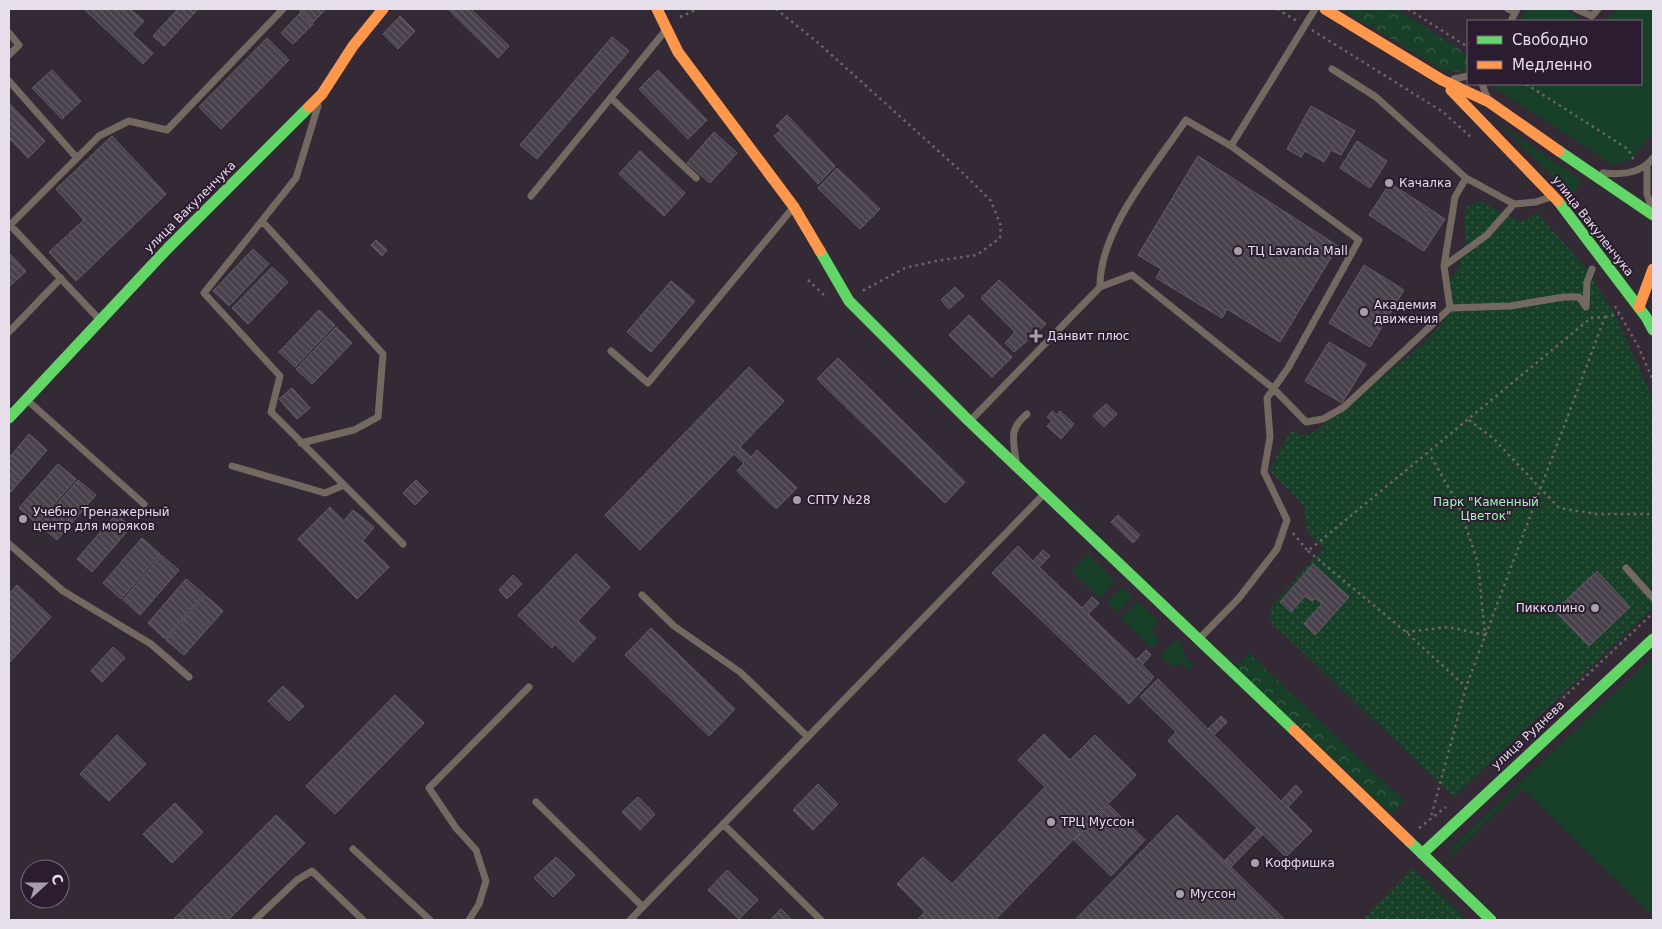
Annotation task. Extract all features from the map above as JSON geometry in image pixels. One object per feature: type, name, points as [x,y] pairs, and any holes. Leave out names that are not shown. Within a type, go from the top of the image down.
[{"type":"street","name":"улица Вакуленчука","points":[[9,418],[168,248],[322,94],[353,46],[383,9]]},
{"type":"street","points":[[657,9],[678,52],[695,77],[794,206],[848,301],[969,421],[1200,639],[1491,920]]},
{"type":"street","name":"улица Вакуленчука","points":[[1325,9],[1442,80],[1489,102],[1653,213]]},
{"type":"street","name":"улица Вакуленчука","points":[[1442,80],[1554,196],[1639,308],[1653,330]]},
{"type":"street","points":[[1639,308],[1653,269]]},
{"type":"street","name":"улица Руднева","points":[[1422,854],[1653,638]]},
{"type":"lane","points":[[101,320],[9,224],[99,136],[129,121],[167,130],[283,9]]},
{"type":"lane","points":[[1231,146],[1315,9]]},
{"type":"lane","points":[[1576,9],[1592,16],[1598,9]]},
{"type":"lane","points":[[531,196],[611,98],[666,26]]},
{"type":"lane","points":[[9,33],[19,44],[9,55]]},
{"type":"lane","points":[[1332,69],[1376,97],[1466,178],[1514,204],[1536,202],[1554,196]]},
{"type":"lane","points":[[1442,80],[1467,76]]},
{"type":"lane","points":[[9,81],[77,158]]},
{"type":"lane","points":[[1482,85],[1489,102]]},
{"type":"lane","points":[[322,94],[296,178],[204,293],[280,376],[271,412],[403,544]]},
{"type":"lane","points":[[611,98],[696,178]]},
{"type":"lane","points":[[1100,287],[1100,269],[1114,230],[1137,192],[1186,120],[1231,146],[1359,240],[1268,398],[1270,437],[1264,472],[1288,520],[1277,549],[1239,598],[1200,639]]},
{"type":"lane","points":[[1653,158],[1647,167],[1647,194],[1653,213]]},
{"type":"lane","points":[[1590,171],[1627,173],[1647,167]]},
{"type":"lane","points":[[1450,308],[1444,266],[1455,197],[1466,178]]},
{"type":"lane","points":[[1444,266],[1487,235],[1514,204]]},
{"type":"lane","points":[[611,351],[648,383],[794,206]]},
{"type":"lane","points":[[262,221],[383,354],[378,417],[354,430],[301,443]]},
{"type":"lane","points":[[969,421],[1100,287],[1132,276],[1274,389],[1306,422],[1323,419],[1344,407],[1450,308],[1510,306],[1564,297],[1579,297],[1586,307],[1588,282],[1592,269]]},
{"type":"lane","points":[[9,332],[61,278]]},
{"type":"lane","points":[[26,400],[144,504]]},
{"type":"lane","points":[[1017,467],[1013,437],[1016,424],[1027,414]]},
{"type":"lane","points":[[232,466],[325,493],[344,485]]},
{"type":"lane","points":[[630,920],[1044,493]]},
{"type":"lane","points":[[9,544],[63,591],[151,644],[189,677]]},
{"type":"lane","points":[[1626,568],[1653,598]]},
{"type":"lane","points":[[642,595],[674,626],[740,672],[808,737]]},
{"type":"lane","points":[[469,920],[479,904],[486,881],[476,850],[456,828],[429,788],[529,687]]},
{"type":"lane","points":[[536,802],[643,907]]},
{"type":"lane","points":[[723,824],[821,920]]},
{"type":"lane","points":[[353,849],[430,920]]},
{"type":"lane","points":[[254,920],[297,880],[312,872],[363,920]]},
{"type":"path","points":[[666,26],[698,9]]},
{"type":"path","points":[[776,9],[830,54],[964,174],[991,202],[1000,226],[1000,238],[977,255],[905,268],[870,286],[848,301]]},
{"type":"path","points":[[1277,9],[1443,112],[1479,146]]},
{"type":"path","points":[[1408,9],[1467,46]]},
{"type":"path","points":[[1528,85],[1628,149],[1639,170]]},
{"type":"path","points":[[1611,300],[1653,380]]},
{"type":"path","points":[[1308,551],[1591,318],[1620,314],[1627,318]]},
{"type":"path","points":[[1431,817],[1466,687],[1606,317]]},
{"type":"path","points":[[1469,420],[1494,439],[1540,491],[1558,508],[1596,514],[1653,514]]},
{"type":"path","points":[[1429,453],[1459,506],[1478,563],[1485,635]]},
{"type":"path","points":[[1292,532],[1308,551],[1406,632],[1466,687]]},
{"type":"path","points":[[1559,702],[1653,613]]},
{"type":"path","points":[[1406,632],[1448,627],[1485,635]]},
{"type":"path","points":[[1407,839],[1431,817],[1451,804]]},
{"type":"green space","points":[[1341,9],[1397,9],[1467,54],[1467,70],[1445,71]]},
{"type":"green space","points":[[1526,9],[1566,9],[1582,20],[1520,20]]},
{"type":"green space","points":[[1618,9],[1653,9],[1653,135],[1649,137],[1631,160],[1613,165],[1493,85],[1642,85],[1642,20],[1605,20]]},
{"type":"green space","points":[[1497,122],[1581,181],[1572,196],[1572,195]]},
{"type":"green space","name":"Парк \"Каменный Цветок\"","points":[[1479,201],[1518,221],[1526,220],[1536,212],[1587,269],[1615,315],[1653,399],[1653,607],[1454,797],[1269,620],[1271,607],[1323,548],[1308,534],[1304,506],[1269,470],[1291,431],[1304,435],[1314,432],[1423,344],[1452,312],[1450,279],[1460,266],[1461,256],[1466,245],[1464,218],[1468,206]]},
{"type":"green space","points":[[1088,554],[1115,581],[1099,598],[1071,570]]},
{"type":"green space","points":[[1122,587],[1132,597],[1117,612],[1107,602]]},
{"type":"green space","points":[[1138,601],[1159,622],[1151,631],[1160,640],[1152,648],[1121,618]]},
{"type":"green space","points":[[1177,639],[1184,646],[1184,655],[1194,665],[1189,670],[1180,662],[1173,668],[1160,655]]},
{"type":"green space","points":[[1249,653],[1404,801],[1391,814],[1236,667]]},
{"type":"green space","points":[[1653,656],[1653,916],[1522,788],[1449,858],[1452,847]]},
{"type":"green space","points":[[1413,868],[1467,920],[1362,920]]},
{"type":"building","points":[[84,9],[130,9],[144,21],[132,34],[153,53],[143,64]]},
{"type":"building","points":[[178,9],[198,9],[164,46],[153,36]]},
{"type":"building","points":[[300,9],[326,9],[312,23]]},
{"type":"building","points":[[448,9],[471,9],[509,46],[498,58]]},
{"type":"building","points":[[301,12],[313,24],[293,44],[281,33]]},
{"type":"building","points":[[400,16],[415,31],[398,49],[383,34]]},
{"type":"building","points":[[612,37],[629,51],[537,159],[520,145]]},
{"type":"building","points":[[267,38],[289,60],[221,129],[199,107]]},
{"type":"building","points":[[52,70],[81,101],[62,119],[32,88]]},
{"type":"building","points":[[658,70],[707,120],[688,139],[639,89]]},
{"type":"building","points":[[9,103],[45,141],[28,158],[9,138]]},
{"type":"building","points":[[1311,106],[1355,131],[1341,155],[1331,150],[1324,162],[1305,151],[1301,157],[1287,149]]},
{"type":"building","points":[[787,115],[835,166],[818,184],[774,136],[781,130],[776,126]]},
{"type":"building","points":[[714,132],[737,153],[710,183],[687,163]]},
{"type":"building","points":[[112,136],[166,194],[76,281],[49,252],[84,220],[56,189]]},
{"type":"building","points":[[1357,141],[1387,161],[1370,188],[1340,168]]},
{"type":"building","points":[[640,151],[685,193],[664,216],[619,174]]},
{"type":"building","name":"ТЦ Lavanda Mall","points":[[1198,156],[1338,246],[1280,342],[1227,309],[1222,318],[1156,278],[1161,269],[1138,255]]},
{"type":"building","points":[[837,168],[880,209],[860,229],[818,188]]},
{"type":"building","points":[[1390,183],[1445,219],[1424,251],[1369,215]]},
{"type":"building","points":[[376,240],[387,250],[382,256],[371,245]]},
{"type":"building","points":[[253,249],[269,264],[229,306],[213,291]]},
{"type":"building","points":[[9,253],[26,271],[9,287]]},
{"type":"building","points":[[1364,265],[1404,290],[1370,347],[1329,323]]},
{"type":"building","points":[[272,267],[288,282],[248,324],[232,308]]},
{"type":"building","points":[[999,280],[1046,324],[1014,352],[1005,343],[1015,332],[981,298]]},
{"type":"building","points":[[671,281],[695,301],[651,352],[627,332]]},
{"type":"building","points":[[955,287],[964,296],[949,309],[941,300]]},
{"type":"building","points":[[319,310],[335,325],[295,367],[279,352]]},
{"type":"building","points":[[969,315],[1012,357],[992,377],[949,335]]},
{"type":"building","points":[[336,327],[352,343],[312,384],[296,369]]},
{"type":"building","points":[[1329,342],[1366,364],[1342,403],[1305,381]]},
{"type":"building","points":[[838,358],[965,482],[945,503],[817,379]]},
{"type":"building","points":[[749,367],[784,401],[740,447],[751,457],[757,450],[797,488],[776,509],[737,471],[744,463],[734,454],[640,550],[605,515]]},
{"type":"building","points":[[292,388],[310,408],[297,419],[279,399]]},
{"type":"building","points":[[1106,404],[1117,414],[1104,427],[1093,416]]},
{"type":"building","points":[[1052,411],[1057,415],[1060,411],[1074,424],[1061,439],[1047,426],[1052,421],[1047,417]]},
{"type":"building","points":[[29,434],[47,450],[9,494],[9,458]]},
{"type":"building","points":[[58,464],[76,479],[37,524],[19,508]]},
{"type":"building","points":[[78,480],[96,495],[57,540],[39,525]]},
{"type":"building","points":[[416,480],[428,492],[415,505],[403,493]]},
{"type":"building","points":[[330,507],[344,521],[353,510],[374,527],[363,541],[389,567],[357,599],[298,539]]},
{"type":"building","points":[[116,514],[131,527],[92,572],[77,559]]},
{"type":"building","points":[[1118,515],[1140,535],[1133,543],[1111,522]]},
{"type":"building","points":[[142,538],[160,554],[121,599],[103,583]]},
{"type":"building","points":[[1018,546],[1033,561],[1043,550],[1050,556],[1039,567],[1082,608],[1092,597],[1099,603],[1088,614],[1136,660],[1146,650],[1151,655],[1142,665],[1154,677],[1129,704],[992,573]]},
{"type":"building","points":[[576,554],[610,587],[578,621],[596,638],[573,662],[555,644],[552,648],[518,615]]},
{"type":"building","points":[[161,555],[179,570],[140,615],[123,600]]},
{"type":"building","points":[[1313,564],[1349,597],[1315,635],[1304,624],[1322,604],[1315,598],[1312,601],[1305,596],[1291,612],[1280,602]]},
{"type":"building","points":[[1597,571],[1630,607],[1589,646],[1555,611]]},
{"type":"building","points":[[513,575],[522,584],[507,599],[499,590]]},
{"type":"building","points":[[186,579],[204,594],[165,639],[148,623]]},
{"type":"building","points":[[17,585],[51,617],[9,663],[9,594]]},
{"type":"building","points":[[205,595],[223,611],[184,655],[166,640]]},
{"type":"building","points":[[651,628],[735,709],[709,736],[625,655]]},
{"type":"building","points":[[113,647],[125,658],[102,682],[91,671]]},
{"type":"building","points":[[1158,679],[1208,729],[1221,716],[1227,722],[1214,735],[1281,801],[1296,785],[1302,792],[1288,807],[1312,831],[1286,857],[1168,741],[1176,732],[1140,697]]},
{"type":"building","points":[[283,686],[304,706],[289,721],[268,701]]},
{"type":"building","points":[[395,695],[424,723],[335,814],[306,786]]},
{"type":"building","name":"ТРЦ Муссон","points":[[1044,734],[1070,760],[1095,735],[1136,775],[995,920],[917,920],[925,912],[897,884],[923,857],[952,884],[1045,787],[1018,760]]},
{"type":"building","points":[[117,735],[146,764],[109,801],[80,774]]},
{"type":"building","points":[[818,784],[838,804],[813,830],[793,810]]},
{"type":"building","points":[[638,797],[655,814],[640,830],[622,812]]},
{"type":"building","points":[[175,803],[203,832],[172,863],[143,834]]},
{"type":"building","points":[[1109,805],[1145,840],[1111,876],[1074,840]]},
{"type":"building","points":[[276,815],[305,843],[228,920],[173,920]]},
{"type":"building","name":"Муссон","points":[[1177,815],[1231,867],[1285,920],[1075,920]]},
{"type":"building","points":[[1257,828],[1263,834],[1231,867],[1224,861]]},
{"type":"building","points":[[556,857],[575,875],[553,897],[534,878]]},
{"type":"building","points":[[727,870],[758,900],[739,919],[708,890]]},
{"type":"building","points":[[781,909],[792,920],[770,920]]},
{"type":"traffic: fast","points":[[9,418],[168,248],[309,107]]},
{"type":"traffic: fast","points":[[1559,151],[1653,215]]},
{"type":"traffic: fast","points":[[1558,201],[1646,317],[1653,330]]},
{"type":"traffic: fast","points":[[820,251],[849,301],[969,421],[1294,730]]},
{"type":"traffic: fast","points":[[1422,854],[1653,639]]},
{"type":"traffic: fast","points":[[1409,841],[1491,920]]},
{"type":"traffic: slow","points":[[309,107],[322,94],[353,46],[383,9]]},
{"type":"traffic: slow","points":[[657,9],[678,52],[794,207],[820,251]]},
{"type":"traffic: slow","points":[[1325,9],[1442,80],[1489,102],[1559,151]]},
{"type":"traffic: slow","points":[[1451,90],[1558,201]]},
{"type":"traffic: slow","points":[[1639,307],[1653,269]]},
{"type":"traffic: slow","points":[[1294,730],[1409,841]]},
{"type":"place","name":"Качалка","points":[[1389,183]]},
{"type":"place","name":"ТЦ Lavanda Mall","points":[[1238,251]]},
{"type":"place","name":"Академия движения","points":[[1364,312]]},
{"type":"place","name":"Данвит плюс","points":[[1036,336]]},
{"type":"place","name":"СПТУ №28","points":[[797,500]]},
{"type":"place","name":"Учебно Тренажерный центр для моряков","points":[[23,519]]},
{"type":"place","name":"Пикколино","points":[[1595,608]]},
{"type":"place","name":"ТРЦ Муссон","points":[[1051,822]]},
{"type":"place","name":"Коффишка","points":[[1255,863]]},
{"type":"place","name":"Муссон","points":[[1180,894]]}]
